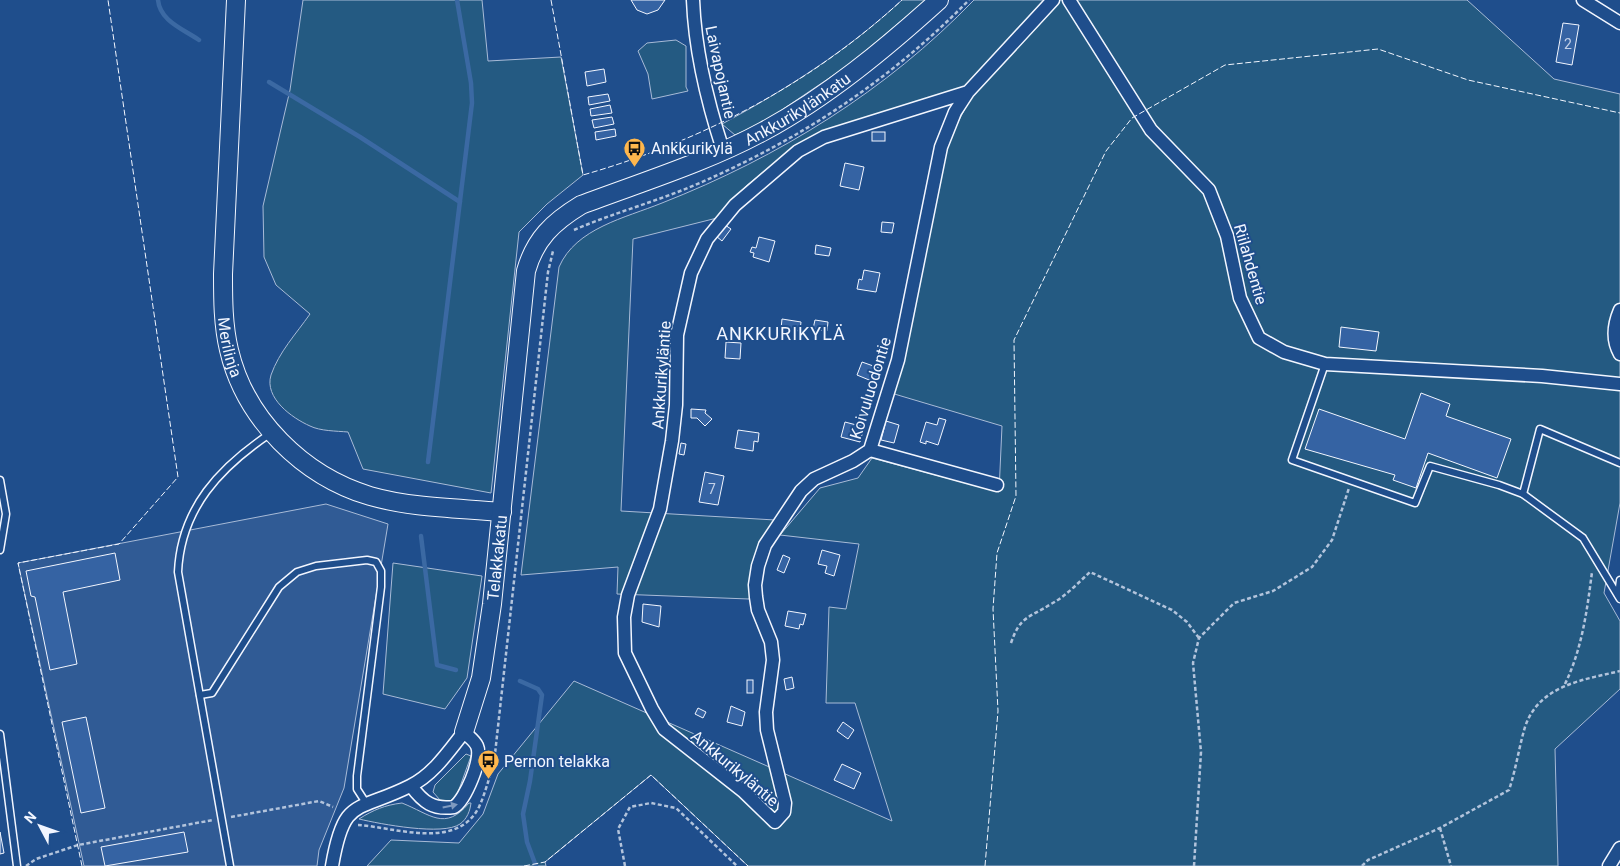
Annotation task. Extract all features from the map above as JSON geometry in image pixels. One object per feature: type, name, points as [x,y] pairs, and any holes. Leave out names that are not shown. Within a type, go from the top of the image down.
[{"type":"street","name":"Merilinja","points":[[236,0],[223,274],[224,310],[229,351],[245,393],[272,433],[311,468],[358,492],[395,502],[502,512]]},
{"type":"street","name":"Laivapojantie","points":[[693,0],[697,50],[708,103],[723,150]]},
{"type":"street","name":"Ankkurikylänkatu","points":[[581,205],[723,150],[763,132],[798,111],[886,45],[939,0]]},
{"type":"street","name":"Ankkurikyläntie","points":[[775,822],[743,791],[664,729],[652,709],[625,653],[624,616],[628,595],[660,509],[672,441],[676,405],[677,336],[686,289],[698,254],[716,226],[734,205],[798,151],[824,137],[968,92],[1053,0]]},
{"type":"street","name":"Riilahdentie","points":[[1069,0],[1151,130],[1209,190],[1228,236],[1240,298],[1259,338],[1284,352],[1325,364],[1542,376],[1620,384]]},
{"type":"street","points":[[1583,0],[1620,23]]},
{"type":"street","name":"Koivuluodontie","points":[[775,822],[784,812],[784,803],[767,730],[766,712],[773,660],[771,642],[758,610],[754,584],[758,566],[765,545],[801,491],[814,478],[853,461],[870,450],[898,360],[941,147],[955,112],[968,92]]},
{"type":"street","name":"Telakkakatu","points":[[332,866],[337,838],[346,817],[354,809],[366,803],[411,786],[445,756],[464,732],[481,678],[502,512],[526,271],[530,255],[542,237],[560,218],[581,205]]},
{"type":"street","points":[[1620,310],[1614,323],[1616,346],[1620,354]]},
{"type":"street","points":[[870,450],[997,484]]},
{"type":"street","points":[[411,786],[422,800],[429,805],[446,808],[460,803],[466,794],[479,755],[478,747],[464,732]]},
{"type":"street","points":[[1609,866],[1620,848]]},
{"type":"lane","points":[[1325,364],[1292,460],[1415,503],[1430,466],[1499,485],[1523,494],[1583,538],[1619,597]]},
{"type":"lane","points":[[1523,494],[1540,429],[1620,463]]},
{"type":"lane","points":[[230,866],[178,572],[179,550],[184,530],[199,501],[211,484],[247,449],[272,433]]},
{"type":"lane","points":[[0,480],[6,514],[0,550]]},
{"type":"lane","points":[[200,695],[212,693],[279,587],[297,572],[316,566],[367,560],[376,562],[380,571],[381,587],[357,776],[357,789],[366,803]]},
{"type":"lane","points":[[1619,597],[1620,580]]},
{"type":"lane","points":[[0,734],[18,866]]},
{"type":"path","points":[[571,231],[693,186],[783,143],[840,109],[888,74],[969,0]]},
{"type":"path","points":[[354,831],[358,825],[422,834],[457,830],[478,809],[494,763],[548,272],[550,260],[557,244]]},
{"type":"path","points":[[1194,866],[1201,752],[1193,663],[1199,638],[1234,603],[1273,592],[1312,567],[1332,540],[1351,481]]},
{"type":"path","points":[[1565,684],[1574,666],[1582,639],[1594,556]]},
{"type":"path","points":[[1011,643],[1016,627],[1028,615],[1050,605],[1090,572],[1172,610],[1187,622],[1199,638]]},
{"type":"path","points":[[1362,866],[1368,860],[1391,848],[1440,828],[1509,790],[1525,726],[1533,710],[1544,698],[1565,684],[1620,671]]},
{"type":"path","points":[[26,866],[36,860],[78,845],[319,800],[333,807]]},
{"type":"path","points":[[625,866],[618,829],[630,807],[651,803],[676,808],[737,866]]},
{"type":"path","points":[[1440,828],[1451,866]]},
{"type":"shaded area","points":[[303,0],[482,0],[488,61],[561,57],[583,175],[547,204],[519,232],[491,493],[363,469],[348,432],[328,431],[310,426],[295,418],[281,406],[272,392],[270,383],[274,367],[283,351],[310,314],[276,285],[264,257],[263,206],[290,90]]},
{"type":"shaded area","points":[[902,0],[926,0],[850,64],[761,124],[735,135],[722,124],[816,68],[860,36]]},
{"type":"shaded area","points":[[974,0],[1467,0],[1554,79],[1620,94],[1620,503],[1604,593],[1620,621],[1620,689],[1555,749],[1558,866],[748,866],[651,775],[545,862],[546,866],[367,866],[391,840],[459,843],[483,814],[498,774],[574,681],[892,821],[855,703],[826,703],[829,607],[846,609],[859,544],[780,535],[820,488],[858,478],[872,458],[999,492],[1002,426],[891,393],[949,139],[969,101],[954,94],[782,157],[746,186],[717,218],[633,239],[621,511],[775,520],[749,599],[617,594],[618,567],[521,575],[559,267],[567,254],[577,243],[603,226],[705,185],[789,143],[829,118],[905,64]]},
{"type":"shaded area","points":[[676,40],[686,46],[686,87],[688,91],[652,99],[648,74],[638,51],[647,43]]},
{"type":"shaded area","points":[[326,504],[388,524],[344,788],[319,850],[317,866],[84,866],[18,563]]},
{"type":"shaded area","points":[[393,563],[482,576],[467,678],[445,709],[383,694]]},
{"type":"shaded area","points":[[466,754],[471,756],[457,795],[450,801],[440,800],[433,792],[435,785]]},
{"type":"shaded area","points":[[402,803],[437,818],[445,819],[452,817],[471,803],[465,820],[452,827],[440,829],[411,828],[359,819],[379,808]]},
{"type":"building","points":[[631,0],[665,0],[658,10],[647,14],[637,10]]},
{"type":"building","points":[[1563,23],[1579,25],[1572,65],[1556,62]]},
{"type":"building","points":[[604,69],[606,82],[587,86],[585,72]]},
{"type":"building","points":[[608,94],[610,101],[589,105],[588,97]]},
{"type":"building","points":[[610,105],[612,113],[591,116],[590,109]]},
{"type":"building","points":[[612,117],[614,124],[594,128],[592,120]]},
{"type":"building","points":[[615,129],[616,136],[596,140],[595,132]]},
{"type":"building","points":[[872,132],[885,132],[885,141],[872,141]]},
{"type":"building","points":[[845,163],[864,167],[859,190],[840,186]]},
{"type":"building","points":[[882,222],[894,223],[892,233],[881,232]]},
{"type":"building","points":[[725,225],[731,229],[722,241],[716,236]]},
{"type":"building","points":[[759,237],[775,241],[769,262],[753,257],[754,253],[750,252],[752,247],[756,248]]},
{"type":"building","points":[[816,245],[831,248],[829,256],[815,254]]},
{"type":"building","points":[[864,270],[880,273],[876,292],[857,289],[859,279],[862,280]]},
{"type":"building","points":[[782,319],[801,322],[800,331],[781,329]]},
{"type":"building","points":[[815,320],[828,322],[827,331],[813,329]]},
{"type":"building","points":[[1341,327],[1379,332],[1376,351],[1339,347]]},
{"type":"building","points":[[726,342],[741,343],[740,359],[725,358]]},
{"type":"building","points":[[862,362],[879,368],[874,382],[857,375]]},
{"type":"building","points":[[1421,393],[1450,404],[1446,416],[1511,439],[1497,478],[1428,453],[1416,488],[1393,480],[1395,475],[1305,449],[1319,409],[1405,439]]},
{"type":"building","points":[[691,409],[706,410],[705,413],[712,419],[705,426],[697,418],[691,418]]},
{"type":"building","points":[[939,418],[946,420],[938,445],[926,441],[926,444],[920,442],[926,422],[937,425]]},
{"type":"building","points":[[886,421],[899,425],[894,443],[881,440]]},
{"type":"building","points":[[845,422],[864,427],[860,442],[841,437]]},
{"type":"building","points":[[738,430],[759,433],[758,442],[754,441],[753,451],[735,448]]},
{"type":"building","points":[[681,443],[686,444],[684,455],[679,454]]},
{"type":"building","points":[[705,472],[724,476],[718,505],[699,502]]},
{"type":"building","points":[[822,550],[840,555],[834,576],[825,573],[827,566],[818,564]]},
{"type":"building","points":[[115,553],[120,580],[63,592],[77,664],[50,670],[35,597],[31,596],[26,571]]},
{"type":"building","points":[[783,555],[790,558],[784,573],[777,570]]},
{"type":"building","points":[[643,604],[661,606],[659,627],[642,622]]},
{"type":"building","points":[[788,611],[806,614],[803,625],[800,624],[799,629],[785,626]]},
{"type":"building","points":[[792,677],[794,688],[786,690],[784,679]]},
{"type":"building","points":[[747,680],[753,680],[753,693],[747,693]]},
{"type":"building","points":[[731,706],[745,712],[742,726],[727,722]]},
{"type":"building","points":[[698,708],[706,712],[703,718],[695,714]]},
{"type":"building","points":[[86,717],[105,808],[81,813],[62,722]]},
{"type":"building","points":[[843,722],[854,730],[848,739],[837,731]]},
{"type":"building","points":[[842,764],[861,773],[854,789],[834,780]]},
{"type":"building","points":[[0,832],[4,853],[0,854]]},
{"type":"building","points":[[184,832],[188,852],[105,866],[101,847]]},
{"type":"waterway","points":[[158,0],[163,14],[173,24],[199,40]]},
{"type":"waterway","points":[[428,462],[472,103],[471,83],[457,0]]},
{"type":"waterway","points":[[269,82],[360,137],[460,202]]},
{"type":"waterway","points":[[421,536],[437,665],[456,670]]},
{"type":"waterway","points":[[520,681],[538,689],[542,695],[530,781],[523,814],[527,842],[536,866]]},
{"type":"fence","points":[[82,866],[18,563],[119,544],[178,477],[108,0]]},
{"type":"fence","points":[[551,0],[583,175],[670,145],[712,127],[753,106],[830,58],[902,0]]},
{"type":"fence","points":[[985,866],[998,711],[993,609],[997,553],[1016,496],[1014,340],[1106,151],[1132,118],[1225,65],[1378,49],[1468,80],[1620,113]]},
{"type":"fence","points":[[524,866],[545,862],[651,775],[748,866]]},
{"type":"place","name":"Ankkurikylä","points":[[635,167]]},
{"type":"place","name":"Pernon telakka","points":[[488,780]]},
{"type":"district","name":"ANKKURIKYLÄ","points":[[781,334]]}]
